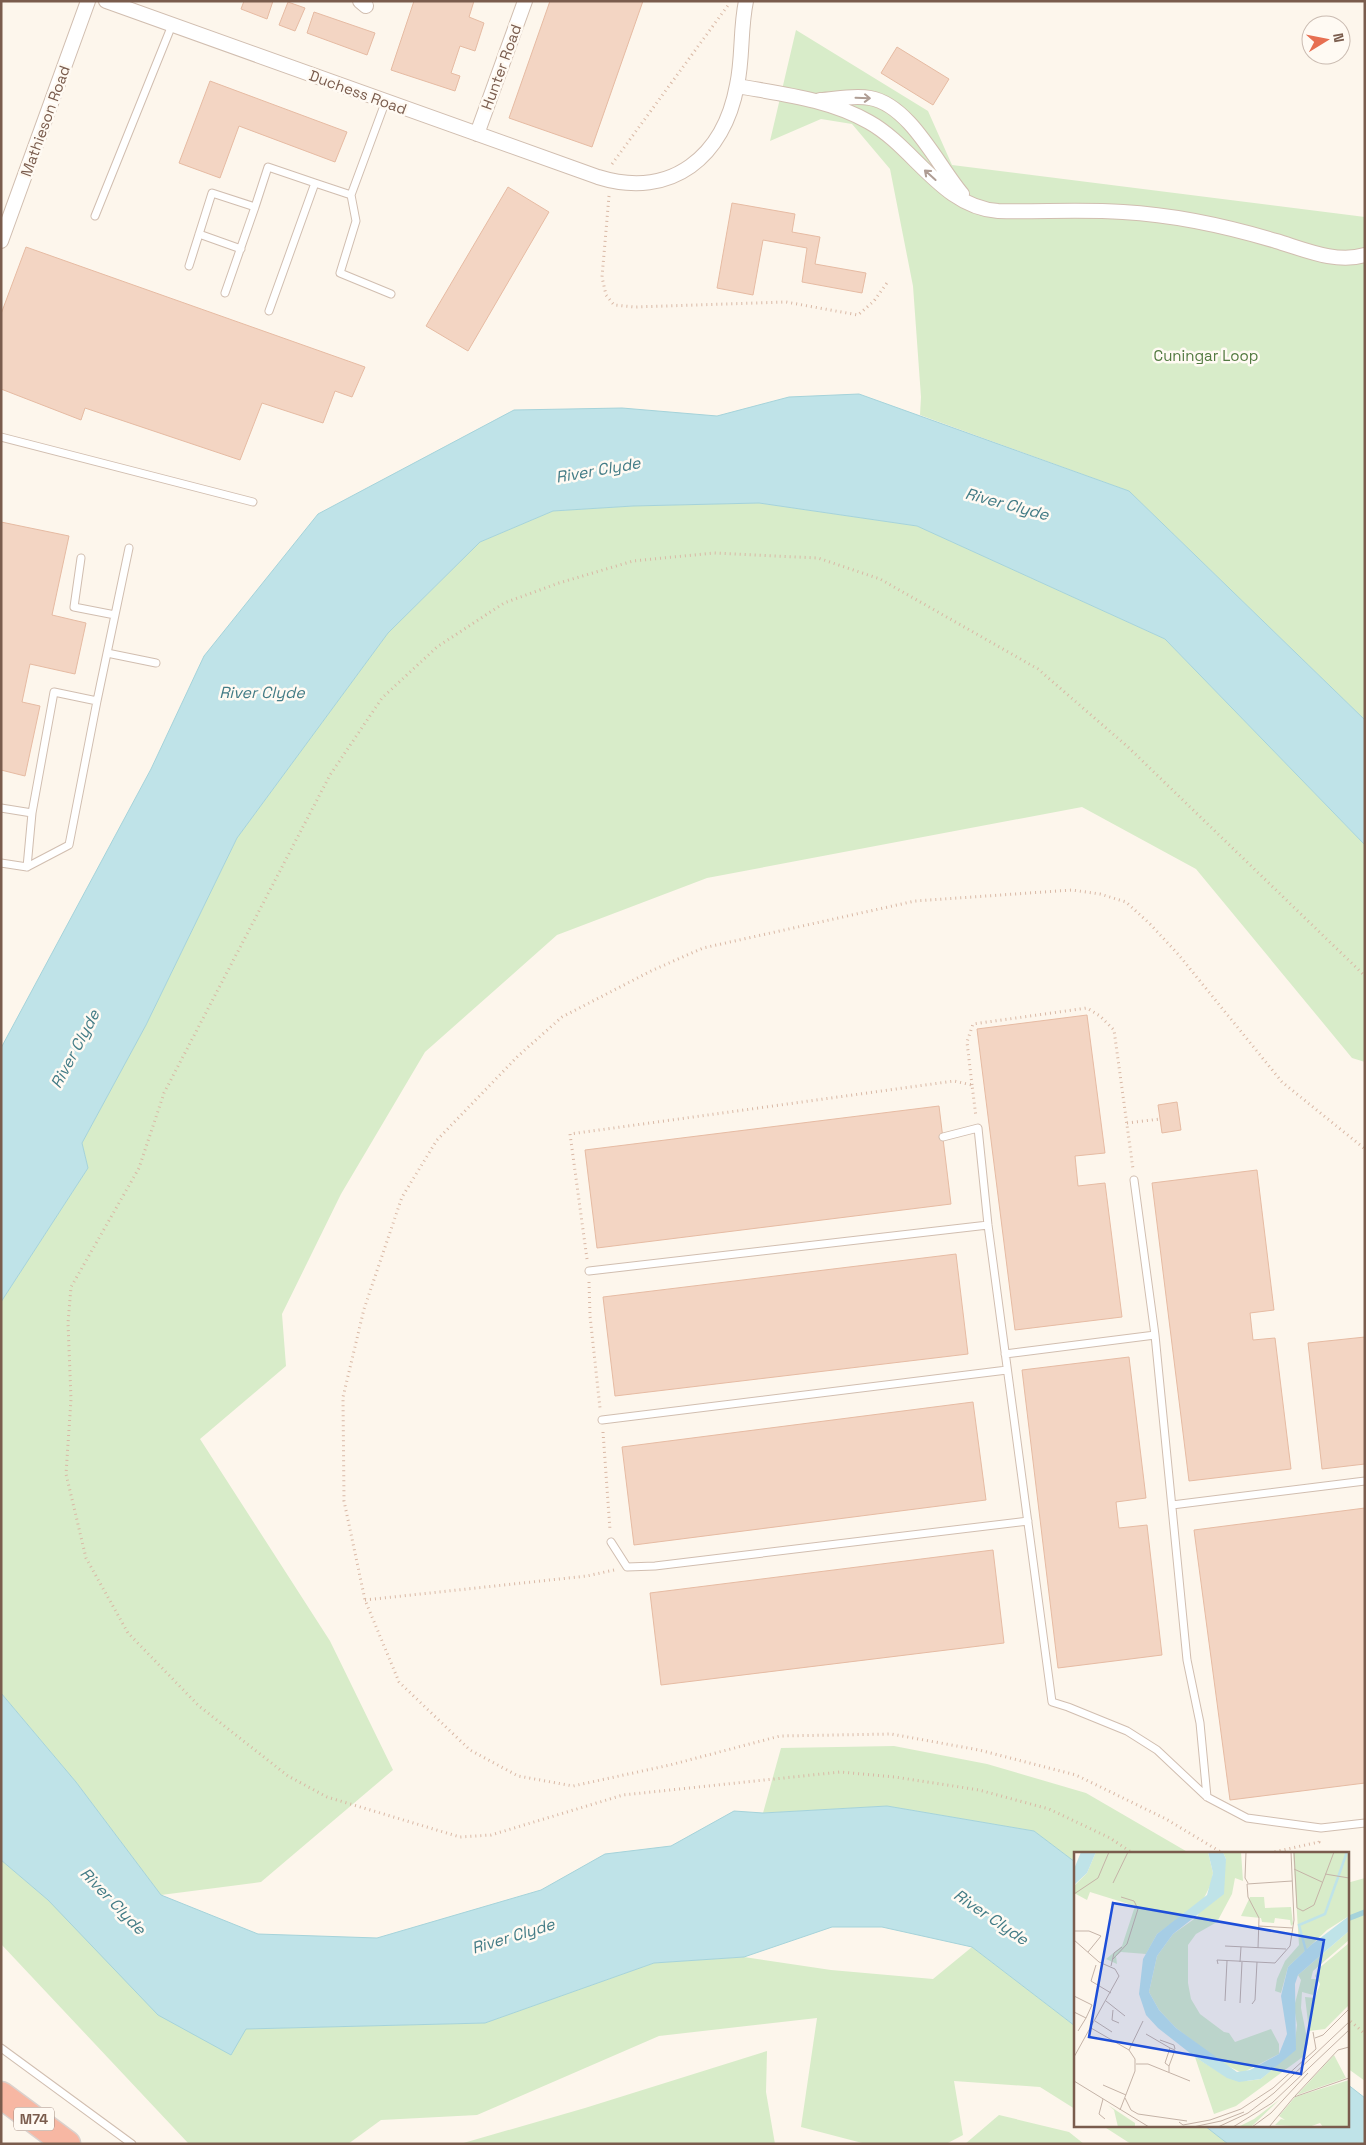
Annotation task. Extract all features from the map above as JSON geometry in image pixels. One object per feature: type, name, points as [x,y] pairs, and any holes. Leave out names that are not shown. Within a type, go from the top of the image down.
[{"type":"highway","name":"M74","points":[[1,2095],[67,2144]]},
{"type":"street","name":"Mathieson Road","points":[[1,241],[88,1]]},
{"type":"street","name":"Duchess Road","points":[[106,1],[386,103],[606,180],[630,184],[657,181],[692,166],[720,137],[731,111],[737,86],[746,1]]},
{"type":"street","name":"Hunter Road","points":[[477,134],[525,1]]},
{"type":"street","points":[[737,86],[814,100],[869,122],[885,133],[943,186],[970,204],[984,209],[998,212],[1102,211],[1163,216],[1243,231],[1326,255],[1350,258],[1365,255]]},
{"type":"street","points":[[814,100],[863,97],[873,98],[890,106],[917,133],[970,204]]},
{"type":"lane","points":[[95,216],[172,25]]},
{"type":"lane","points":[[386,103],[351,195],[356,221],[340,273],[392,294]]},
{"type":"lane","points":[[225,293],[268,167],[351,195]]},
{"type":"lane","points":[[269,311],[314,184]]},
{"type":"lane","points":[[189,266],[212,193],[255,207]]},
{"type":"lane","points":[[199,234],[241,249]]},
{"type":"lane","points":[[1,437],[253,502]]},
{"type":"lane","points":[[1,863],[27,867],[70,845],[97,701],[130,548]]},
{"type":"lane","points":[[81,558],[74,607],[115,615]]},
{"type":"lane","points":[[107,654],[156,663]]},
{"type":"lane","points":[[27,867],[32,813],[54,692],[97,701]]},
{"type":"lane","points":[[1,808],[32,813]]},
{"type":"lane","points":[[943,1136],[978,1128],[988,1225],[1052,1702],[1127,1731],[1157,1750],[1207,1797],[1247,1818],[1321,1828],[1365,1824]]},
{"type":"lane","points":[[1134,1180],[1155,1335],[1187,1660],[1200,1723],[1207,1797]]},
{"type":"lane","points":[[589,1271],[988,1225]]},
{"type":"lane","points":[[1005,1354],[1155,1335]]},
{"type":"lane","points":[[602,1420],[1007,1370]]},
{"type":"lane","points":[[1172,1505],[1365,1481]]},
{"type":"lane","points":[[611,1542],[627,1567],[655,1566],[1028,1521]]},
{"type":"lane","points":[[1,2048],[132,2144]]},
{"type":"path","points":[[731,1],[606,180],[602,277],[606,295],[614,305],[635,307],[786,302],[858,315],[874,301],[889,280]]},
{"type":"path","points":[[1131,1852],[1110,1838],[1049,1809],[980,1790],[896,1777],[840,1772],[623,1795],[491,1834],[460,1837],[328,1797],[296,1781],[200,1706],[128,1633],[86,1558],[66,1474],[71,1399],[68,1324],[72,1287],[139,1168],[164,1093],[321,792],[330,775],[382,698],[437,647],[504,603],[634,561],[714,553],[818,558],[880,579],[896,588],[1038,669],[1128,747],[1365,976]]},
{"type":"path","points":[[1221,1852],[1166,1819],[1076,1775],[979,1750],[891,1734],[780,1736],[670,1765],[573,1786],[518,1776],[470,1750],[399,1682],[365,1600],[344,1501],[343,1397],[364,1309],[402,1198],[437,1140],[518,1056],[562,1017],[651,970],[703,948],[915,901],[1072,890],[1100,894],[1126,902],[1150,924],[1178,954],[1282,1082],[1365,1149]]},
{"type":"path","points":[[978,1128],[968,1042],[973,1024],[1086,1008],[1100,1016],[1114,1030],[1134,1180]]},
{"type":"path","points":[[611,1542],[602,1420],[590,1316],[589,1271],[570,1134],[954,1081],[972,1085]]},
{"type":"path","points":[[1127,1123],[1160,1118]]},
{"type":"path","points":[[365,1600],[587,1576],[627,1567]]},
{"type":"path","points":[[1274,1852],[1319,1842],[1321,1828]]},
{"type":"path","points":[[1348,2019],[1365,2034]]},
{"type":"green space","name":"Cuningar Loop","points":[[796,30],[928,111],[952,165],[1365,217],[1365,720],[1129,491],[920,415],[921,397],[913,286],[890,169],[852,124],[821,119],[770,141]]},
{"type":"green space","points":[[759,503],[917,526],[1165,639],[1365,845],[1365,1062],[1352,1058],[1196,869],[1082,807],[707,878],[557,935],[425,1052],[341,1194],[282,1314],[286,1366],[200,1439],[330,1641],[393,1770],[261,1882],[161,1895],[76,1782],[1,1693],[1,1302],[88,1168],[82,1143],[146,1025],[237,838],[388,633],[480,542],[553,511],[633,506]]},
{"type":"green space","points":[[894,1746],[987,1764],[1086,1793],[1188,1852],[1074,1852],[1074,1861],[1034,1831],[887,1806],[763,1813],[781,1748]]},
{"type":"green space","points":[[1,1860],[48,1900],[246,2029],[485,2023],[654,1963],[744,1957],[831,1970],[933,1979],[972,1947],[1074,2025],[1074,2108],[1040,2087],[954,2081],[963,2135],[946,2144],[866,2144],[801,2127],[817,2018],[659,2036],[477,2115],[381,2120],[348,2144],[188,2143],[1,1944]]},
{"type":"green space","points":[[1365,1878],[1365,2081],[1348,2069],[1348,1883]]},
{"type":"green space","points":[[767,2051],[766,2092],[775,2144],[460,2144],[585,2108]]},
{"type":"green space","points":[[999,2115],[1069,2132],[1084,2144],[965,2144]]},
{"type":"green space","points":[[1106,2128],[1208,2128],[1228,2144],[1131,2144]]},
{"type":"water","name":"River Clyde","points":[[859,394],[1129,491],[1365,720],[1365,845],[1165,639],[917,526],[759,503],[633,506],[553,511],[480,542],[388,633],[237,838],[146,1025],[82,1143],[88,1168],[1,1302],[1,1048],[151,769],[204,656],[318,514],[514,410],[622,408],[717,416],[789,397]]},
{"type":"water","name":"River Clyde","points":[[1,1693],[76,1782],[161,1895],[258,1934],[377,1938],[541,1890],[605,1854],[671,1846],[734,1811],[763,1813],[887,1806],[1034,1831],[1074,1861],[1074,2025],[972,1947],[882,1927],[832,1927],[744,1957],[654,1963],[485,2023],[246,2029],[231,2055],[158,2015],[48,1900],[1,1860]]},
{"type":"water","points":[[1348,2085],[1365,2098],[1365,2144],[1228,2144],[1208,2128],[1348,2128]]},
{"type":"building","points":[[244,1],[273,1],[267,19],[241,9]]},
{"type":"building","points":[[414,1],[474,1],[469,17],[484,23],[475,51],[460,46],[451,73],[460,76],[455,91],[391,70]]},
{"type":"building","points":[[550,1],[643,1],[592,147],[509,118]]},
{"type":"building","points":[[288,2],[305,8],[295,31],[279,25]]},
{"type":"building","points":[[314,12],[375,33],[367,55],[307,33]]},
{"type":"building","points":[[897,47],[949,79],[933,105],[881,73]]},
{"type":"building","points":[[210,81],[347,132],[335,162],[239,126],[220,178],[179,163]]},
{"type":"building","points":[[508,187],[549,212],[468,351],[426,326]]},
{"type":"building","points":[[732,203],[795,214],[792,232],[820,237],[815,264],[866,273],[862,293],[802,282],[807,248],[763,240],[753,295],[717,288]]},
{"type":"building","points":[[26,247],[365,367],[352,397],[335,391],[323,423],[262,403],[240,460],[85,408],[81,420],[1,389],[1,314]]},
{"type":"building","points":[[1,522],[69,536],[52,615],[86,623],[75,674],[30,664],[22,702],[40,706],[25,776],[1,770]]},
{"type":"building","points":[[1087,1015],[1105,1153],[1075,1156],[1078,1186],[1105,1183],[1122,1317],[1015,1330],[977,1029]]},
{"type":"building","points":[[1177,1102],[1181,1130],[1162,1133],[1158,1105]]},
{"type":"building","points":[[939,1106],[951,1204],[597,1248],[585,1150]]},
{"type":"building","points":[[1257,1170],[1274,1310],[1250,1313],[1253,1340],[1275,1338],[1291,1469],[1189,1481],[1152,1183]]},
{"type":"building","points":[[956,1254],[968,1354],[615,1396],[603,1297]]},
{"type":"building","points":[[1365,1337],[1365,1464],[1322,1469],[1308,1343]]},
{"type":"building","points":[[1129,1357],[1146,1498],[1116,1502],[1119,1528],[1147,1525],[1162,1655],[1058,1668],[1022,1370]]},
{"type":"building","points":[[973,1402],[986,1500],[634,1545],[622,1447]]},
{"type":"building","points":[[1365,1508],[1365,1783],[1230,1800],[1194,1530]]},
{"type":"building","points":[[993,1550],[1004,1643],[661,1685],[650,1593]]},
{"type":"waterway","points":[[1348,1919],[1365,1912]]}]
